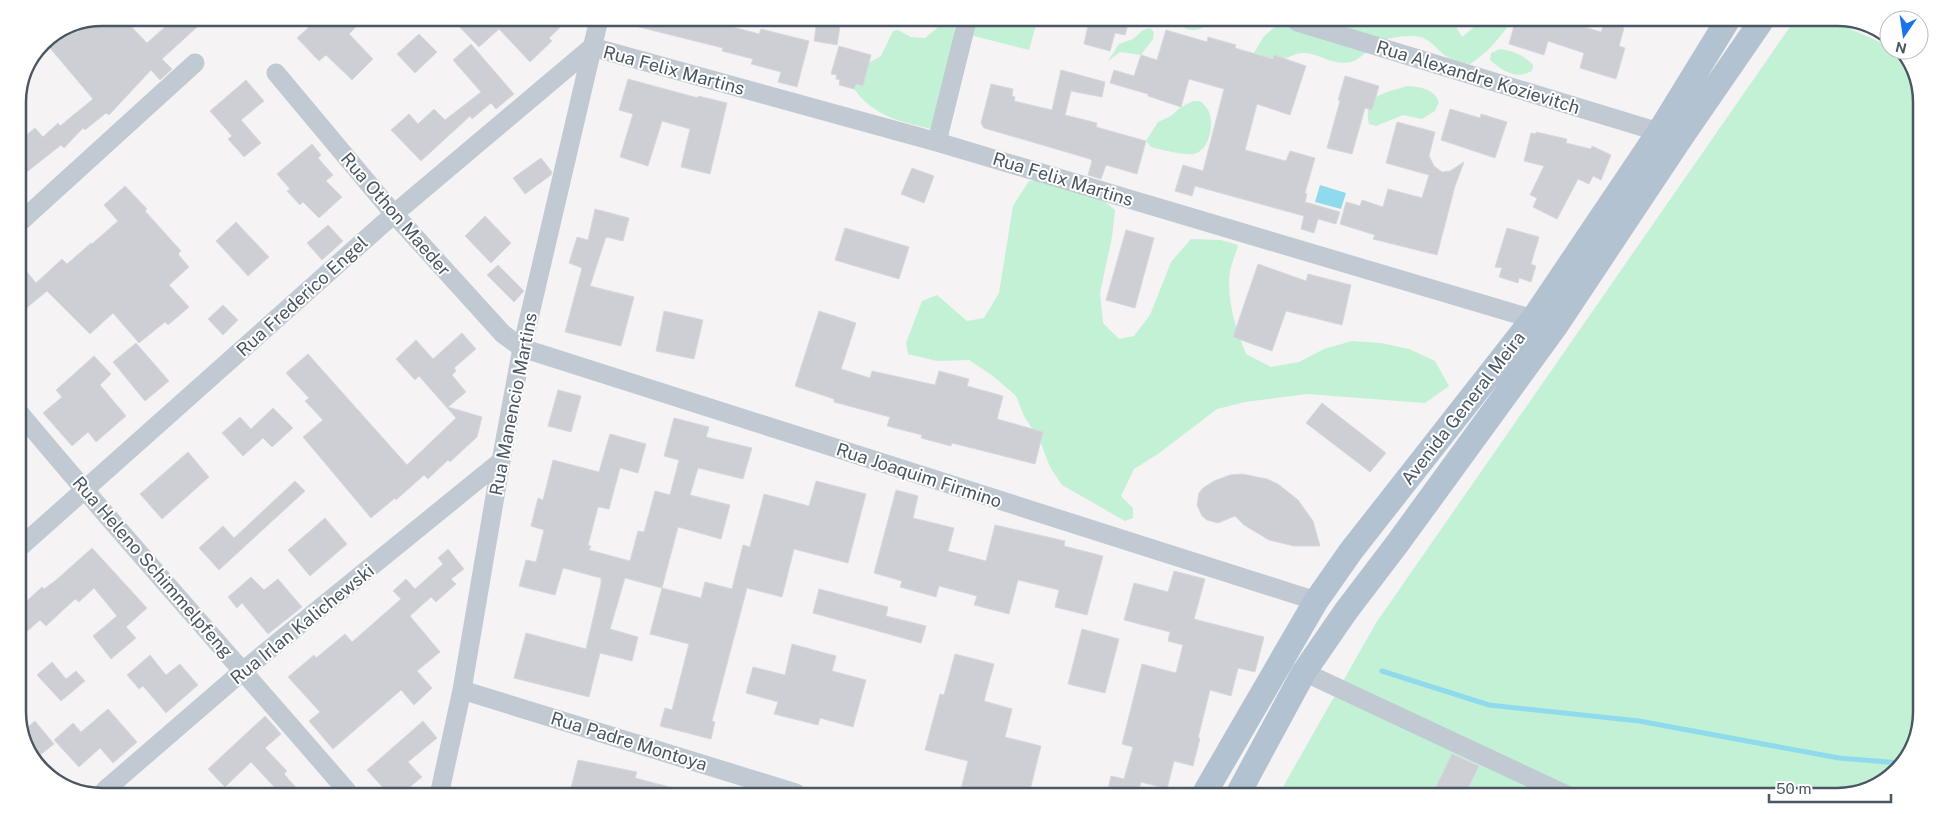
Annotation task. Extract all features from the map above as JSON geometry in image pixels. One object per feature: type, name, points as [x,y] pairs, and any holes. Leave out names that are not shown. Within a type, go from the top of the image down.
[{"type":"main road","name":"Avenida General Meira","points":[[1207,788],[1316,601],[1351,551],[1533,318],[1659,132],[1724,26]]},
{"type":"main road","name":"Avenida General Meira","points":[[1241,788],[1304,672],[1346,611],[1555,327],[1680,139],[1759,26]]},
{"type":"street","name":"Rua Manencio Martins","points":[[441,788],[462,690],[522,348],[597,26]]},
{"type":"street","points":[[938,142],[966,26]]},
{"type":"street","name":"Rua Alexandre Kozievitch","points":[[1310,26],[1659,132]]},
{"type":"street","name":"Rua Felix Martins","points":[[592,47],[938,142],[1533,318]]},
{"type":"street","name":"Rua Frederico Engel","points":[[26,543],[394,214],[592,47]]},
{"type":"street","points":[[26,217],[195,63]]},
{"type":"street","name":"Rua Othon Maeder","points":[[276,73],[394,214],[503,334],[522,348]]},
{"type":"street","name":"Rua Joaquim Firmino","points":[[522,348],[1316,601]]},
{"type":"street","name":"Rua Heleno Schimmelpfeng","points":[[26,421],[84,491],[244,670],[344,788]]},
{"type":"street","name":"Rua Irlan Kalichewski","points":[[108,788],[244,670],[501,461]]},
{"type":"street","points":[[1304,672],[1552,788]]},
{"type":"street","name":"Rua Padre Montoya","points":[[462,690],[780,788]]},
{"type":"green space","points":[[939,26],[956,26],[951,66],[931,129],[898,120],[879,112],[870,106],[854,89],[857,70],[881,56],[893,31],[898,30],[911,37],[925,38]]},
{"type":"green space","points":[[973,26],[1036,26],[1029,50],[970,35]]},
{"type":"green space","points":[[1181,26],[1206,26],[1195,30]]},
{"type":"green space","points":[[1456,26],[1462,37],[1474,26],[1508,26],[1502,35],[1482,55],[1470,64],[1448,57],[1426,40],[1416,36],[1384,40],[1372,46],[1358,59],[1345,63],[1306,53],[1298,53],[1281,59],[1254,53],[1264,36],[1275,27]]},
{"type":"green space","points":[[1791,26],[1847,27],[1879,42],[1879,60],[1900,60],[1907,73],[1913,97],[1913,712],[1907,741],[1897,758],[1887,769],[1866,782],[1837,788],[1282,788],[1376,623]]},
{"type":"green space","points":[[1150,28],[1154,32],[1153,39],[1141,55],[1120,52],[1108,61],[1119,44],[1133,39],[1143,30]]},
{"type":"green space","points":[[1500,49],[1522,56],[1533,65],[1532,71],[1520,75],[1500,68],[1490,60],[1491,53]]},
{"type":"green space","points":[[1407,86],[1430,91],[1439,102],[1435,111],[1422,119],[1403,115],[1376,126],[1369,124],[1369,106],[1372,101],[1384,93]]},
{"type":"green space","points":[[1193,101],[1200,101],[1210,115],[1210,135],[1204,147],[1191,154],[1151,147],[1146,141],[1158,122],[1171,116],[1181,107]]},
{"type":"green space","points":[[1041,180],[1098,196],[1115,210],[1112,237],[1100,293],[1103,323],[1119,339],[1134,336],[1150,315],[1171,262],[1191,239],[1221,240],[1238,245],[1230,271],[1229,293],[1235,324],[1246,354],[1271,367],[1299,362],[1324,349],[1352,341],[1381,343],[1409,349],[1435,361],[1449,386],[1425,403],[1307,394],[1245,402],[1217,409],[1158,454],[1134,469],[1121,496],[1133,508],[1133,518],[1125,521],[1062,485],[1050,467],[1040,441],[1024,416],[1016,396],[993,376],[969,360],[937,361],[908,354],[906,343],[922,301],[937,295],[967,321],[984,318],[999,293],[1013,206],[1029,181]]},
{"type":"water","points":[[1320,185],[1346,193],[1341,209],[1315,202]]},
{"type":"building","points":[[131,26],[147,43],[166,26],[197,27],[162,59],[172,69],[160,80],[151,70],[109,115],[106,113],[85,130],[83,128],[64,148],[61,145],[26,173],[26,135],[35,128],[43,137],[58,123],[60,126],[93,99],[50,48],[64,36],[75,31],[76,33],[81,29],[92,27]]},
{"type":"building","points":[[310,26],[357,26],[349,34],[373,59],[352,80],[326,55],[319,61],[297,38]]},
{"type":"building","points":[[459,26],[562,26],[549,38],[552,41],[530,62],[499,29],[479,47]]},
{"type":"building","points":[[635,26],[729,26],[759,34],[761,29],[809,41],[797,87],[778,82],[781,72],[751,64],[753,59],[722,51],[723,48]]},
{"type":"building","points":[[816,26],[840,26],[837,45],[814,41]]},
{"type":"building","points":[[1088,26],[1128,26],[1125,35],[1115,33],[1110,51],[1084,44]]},
{"type":"building","points":[[1514,26],[1520,28],[1520,26],[1581,26],[1601,32],[1603,26],[1624,28],[1619,46],[1625,48],[1616,79],[1580,68],[1584,53],[1548,41],[1544,55],[1509,44]]},
{"type":"building","points":[[1166,30],[1207,42],[1208,37],[1236,45],[1235,48],[1273,59],[1274,55],[1306,66],[1290,115],[1257,104],[1245,150],[1286,161],[1290,151],[1315,158],[1305,193],[1307,194],[1305,202],[1340,212],[1336,224],[1318,219],[1314,233],[1301,229],[1304,216],[1195,186],[1192,196],[1175,191],[1183,165],[1203,171],[1224,89],[1189,79],[1181,107],[1148,96],[1148,94],[1110,83],[1114,70],[1134,76],[1141,55],[1157,60]]},
{"type":"building","points":[[419,34],[437,52],[415,73],[397,54]]},
{"type":"building","points":[[471,44],[514,94],[496,109],[491,103],[472,119],[470,116],[421,161],[391,130],[409,114],[418,124],[434,109],[445,120],[481,92],[453,60]]},
{"type":"building","points":[[839,46],[871,55],[863,86],[856,84],[854,89],[839,85],[840,80],[836,79],[837,75],[831,74]]},
{"type":"building","points":[[1061,70],[1105,82],[1102,97],[1071,91],[1065,115],[1097,123],[1096,127],[1146,141],[1137,174],[1106,165],[1101,179],[1088,175],[1092,161],[1090,159],[984,128],[981,123],[991,84],[1013,89],[1012,96],[1015,97],[1014,101],[1052,110]]},
{"type":"building","points":[[1345,76],[1379,86],[1372,110],[1365,108],[1352,154],[1327,148]]},
{"type":"building","points":[[628,79],[698,98],[698,96],[727,103],[710,174],[681,167],[690,129],[662,121],[648,166],[620,157],[633,114],[619,110]]},
{"type":"building","points":[[246,80],[264,101],[241,120],[261,143],[244,157],[228,139],[232,136],[210,111]]},
{"type":"building","points":[[1450,109],[1480,118],[1481,114],[1507,122],[1495,158],[1441,140]]},
{"type":"building","points":[[1397,122],[1435,132],[1429,156],[1434,166],[1442,172],[1450,171],[1464,162],[1455,186],[1437,255],[1373,239],[1375,235],[1340,224],[1346,202],[1360,206],[1362,200],[1383,207],[1388,189],[1422,198],[1429,175],[1386,163]]},
{"type":"building","points":[[1536,132],[1567,139],[1566,143],[1591,149],[1592,146],[1611,155],[1601,180],[1593,176],[1589,184],[1578,179],[1557,219],[1533,207],[1537,198],[1530,195],[1544,166],[1524,161],[1531,133],[1536,134]]},
{"type":"building","points":[[312,144],[321,155],[318,158],[333,175],[326,181],[342,197],[319,218],[303,202],[300,205],[287,191],[290,189],[277,174]]},
{"type":"building","points":[[541,158],[552,172],[551,175],[525,194],[513,178]]},
{"type":"building","points":[[912,168],[934,176],[924,203],[901,194]]},
{"type":"building","points":[[125,186],[147,209],[145,211],[181,251],[178,254],[189,267],[169,285],[189,307],[168,325],[165,322],[139,343],[113,313],[90,334],[47,291],[26,308],[26,273],[36,283],[62,259],[67,264],[92,244],[118,221],[104,205]]},
{"type":"building","points":[[595,209],[629,218],[623,241],[606,237],[590,286],[634,297],[621,346],[565,332],[582,268],[569,263],[577,237],[588,240]]},
{"type":"building","points":[[485,216],[511,243],[491,263],[465,236]]},
{"type":"building","points":[[236,222],[269,257],[248,276],[216,241]]},
{"type":"building","points":[[328,225],[343,241],[322,260],[307,243]]},
{"type":"building","points":[[845,228],[909,247],[899,279],[835,260]]},
{"type":"building","points":[[1507,228],[1539,237],[1531,264],[1536,266],[1531,282],[1519,278],[1518,283],[1499,277],[1502,268],[1495,267]]},
{"type":"building","points":[[1126,230],[1154,238],[1135,308],[1106,300]]},
{"type":"building","points":[[1258,264],[1306,281],[1308,274],[1351,285],[1342,325],[1286,311],[1272,351],[1233,337]]},
{"type":"building","points":[[498,265],[524,291],[514,302],[487,275]]},
{"type":"building","points":[[223,305],[238,320],[223,335],[208,319]]},
{"type":"building","points":[[664,311],[703,320],[694,359],[656,351]]},
{"type":"building","points":[[819,311],[856,323],[841,369],[870,378],[872,371],[935,385],[939,371],[969,379],[967,386],[1003,396],[997,419],[1043,432],[1035,464],[952,443],[951,446],[921,438],[922,435],[887,426],[890,417],[834,402],[834,399],[795,386]]},
{"type":"building","points":[[462,333],[476,349],[454,368],[456,371],[452,375],[466,392],[448,407],[482,417],[477,437],[428,479],[424,475],[396,500],[395,498],[371,518],[303,437],[323,420],[305,401],[309,398],[286,373],[308,354],[407,465],[456,418],[419,376],[415,380],[396,359],[416,340],[433,359]]},
{"type":"building","points":[[136,343],[169,381],[145,401],[113,362]]},
{"type":"building","points":[[94,356],[111,374],[100,385],[126,416],[96,442],[88,432],[72,446],[43,413],[62,397],[56,390]]},
{"type":"building","points":[[558,390],[581,396],[571,432],[548,426]]},
{"type":"building","points":[[1322,403],[1386,453],[1370,472],[1306,423]]},
{"type":"building","points":[[273,408],[293,428],[272,447],[263,438],[243,456],[222,433],[240,417],[251,429]]},
{"type":"building","points":[[674,418],[709,427],[706,437],[752,448],[743,479],[698,468],[690,495],[730,505],[721,539],[678,527],[662,588],[625,578],[610,629],[638,637],[632,661],[600,653],[589,697],[514,678],[526,633],[586,649],[601,584],[601,578],[563,568],[555,595],[519,586],[526,560],[536,562],[544,530],[531,526],[538,498],[543,500],[553,460],[599,472],[610,434],[646,444],[638,473],[620,468],[609,509],[598,507],[588,545],[591,546],[589,550],[630,561],[638,531],[644,532],[655,491],[670,495],[679,460],[664,456]]},
{"type":"building","points":[[188,452],[209,477],[162,519],[140,494]]},
{"type":"building","points":[[1242,474],[1267,479],[1278,484],[1298,500],[1313,521],[1320,546],[1294,546],[1269,540],[1244,525],[1235,516],[1218,523],[1207,520],[1202,516],[1197,505],[1199,493],[1203,488],[1214,481],[1230,475]]},
{"type":"building","points":[[295,481],[305,491],[219,570],[199,548],[223,526],[234,538]]},
{"type":"building","points":[[816,481],[866,494],[848,563],[794,549],[782,597],[747,588],[712,721],[715,722],[711,739],[660,726],[665,708],[672,710],[689,644],[650,634],[662,588],[701,598],[705,582],[732,589],[743,545],[750,547],[764,494],[809,506]]},
{"type":"building","points":[[896,490],[918,496],[913,518],[954,528],[948,551],[986,561],[995,525],[1065,541],[1064,546],[1103,556],[1087,615],[1055,607],[1059,590],[1018,580],[1009,614],[974,605],[977,596],[939,586],[936,597],[900,587],[902,581],[874,573]]},
{"type":"building","points":[[325,518],[347,544],[310,576],[288,550]]},
{"type":"building","points":[[92,548],[147,608],[126,627],[136,638],[111,659],[93,636],[117,616],[94,588],[79,602],[75,599],[46,626],[40,620],[26,632],[26,602],[42,587],[44,589]]},
{"type":"building","points":[[448,549],[464,569],[451,579],[456,584],[436,602],[431,597],[410,616],[440,652],[417,671],[432,688],[414,705],[401,690],[333,749],[309,721],[320,712],[288,677],[314,655],[316,658],[345,634],[352,642],[401,599],[393,591],[406,579],[415,589],[443,564],[438,558]]},
{"type":"building","points":[[1174,571],[1205,579],[1194,619],[1264,637],[1255,672],[1238,668],[1231,696],[1210,690],[1193,766],[1174,761],[1167,788],[1141,782],[1140,788],[1108,788],[1111,776],[1124,779],[1133,747],[1122,744],[1142,664],[1176,673],[1183,645],[1168,641],[1170,632],[1124,620],[1134,583],[1168,592]]},
{"type":"building","points":[[251,577],[264,590],[278,579],[302,607],[268,634],[242,603],[237,608],[228,597]]},
{"type":"building","points":[[819,589],[888,607],[886,616],[926,626],[921,643],[813,613]]},
{"type":"building","points":[[1082,629],[1119,639],[1105,693],[1068,684]]},
{"type":"building","points":[[792,644],[836,656],[832,671],[866,680],[853,727],[820,718],[818,725],[774,714],[778,702],[746,693],[753,667],[785,675]]},
{"type":"building","points":[[955,654],[994,664],[984,701],[1012,709],[1005,737],[1041,746],[1030,788],[961,788],[968,761],[925,750],[940,694],[944,695]]},
{"type":"building","points":[[150,655],[166,675],[180,664],[198,685],[166,713],[143,686],[139,689],[127,675]]},
{"type":"building","points":[[52,662],[66,679],[76,671],[85,681],[61,701],[37,675]]},
{"type":"building","points":[[108,709],[137,742],[113,763],[100,748],[79,767],[54,740],[73,723],[81,732]]},
{"type":"building","points":[[265,716],[281,734],[265,748],[287,771],[284,774],[296,788],[275,788],[251,762],[225,787],[208,769]]},
{"type":"building","points":[[35,721],[54,744],[40,755],[30,736],[28,727]]},
{"type":"building","points":[[423,721],[437,738],[408,762],[422,777],[409,788],[383,788],[367,770]]},
{"type":"building","points":[[1452,754],[1479,766],[1468,788],[1435,788]]},
{"type":"building","points":[[578,760],[637,772],[635,778],[673,788],[571,788]]},
{"type":"waterway","points":[[1382,671],[1489,705],[1639,721],[1839,758],[1893,762]]}]
